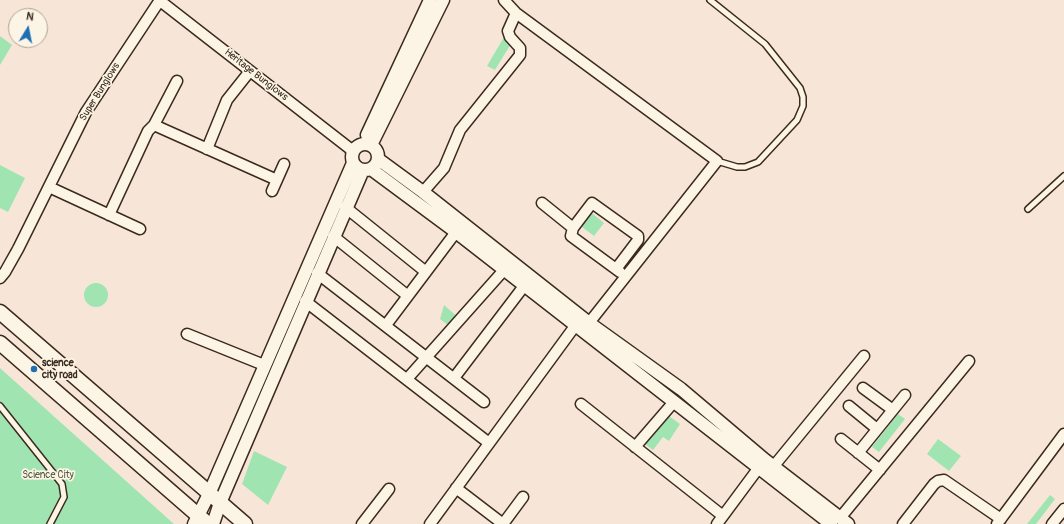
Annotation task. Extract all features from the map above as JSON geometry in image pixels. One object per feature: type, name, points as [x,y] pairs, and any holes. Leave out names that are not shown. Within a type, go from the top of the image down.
[{"type":"main road","points":[[0,312],[214,499],[245,524]]},
{"type":"main road","points":[[0,343],[196,519],[208,524]]},
{"type":"street","name":"Heritage Bunglows","points":[[159,0],[364,157]]},
{"type":"street","name":"Super Bunglows","points":[[0,278],[18,249],[86,112],[159,0]]},
{"type":"street","points":[[196,519],[214,499],[305,301],[430,0]]},
{"type":"street","points":[[213,524],[214,499],[264,365],[364,157],[443,0]]},
{"type":"street","points":[[430,524],[489,443],[582,327],[626,276],[717,161],[516,13],[504,0]]},
{"type":"street","points":[[423,192],[444,168],[460,130],[520,55],[520,48],[510,37],[508,30],[516,13]]},
{"type":"street","points":[[207,149],[229,97],[250,71]]},
{"type":"street","points":[[108,214],[148,131],[154,125],[177,81]]},
{"type":"street","points":[[154,125],[277,180]]},
{"type":"street","points":[[364,157],[423,192],[673,403],[765,465],[840,522],[880,470],[969,361]]},
{"type":"street","points":[[364,157],[524,286],[582,327],[681,389],[765,465]]},
{"type":"street","points":[[272,191],[284,164]]},
{"type":"street","points":[[49,187],[140,229]]},
{"type":"street","points":[[593,195],[652,243]]},
{"type":"street","points":[[542,203],[573,228]]},
{"type":"street","points":[[616,269],[638,240],[638,236],[592,203],[573,228],[571,236],[616,269],[626,276]]},
{"type":"street","points":[[345,207],[426,272]]},
{"type":"street","points":[[386,325],[456,232]]},
{"type":"street","points":[[333,236],[408,296]]},
{"type":"street","points":[[407,380],[504,270]]},
{"type":"street","points":[[317,273],[484,402]]},
{"type":"street","points":[[454,378],[524,286]]},
{"type":"street","points":[[305,301],[489,443]]},
{"type":"street","points":[[187,334],[264,365]]},
{"type":"street","points":[[581,404],[635,447],[720,520],[765,465],[864,356]]},
{"type":"street","points":[[863,388],[893,410]]},
{"type":"street","points":[[858,453],[905,395]]},
{"type":"street","points":[[635,447],[673,403]]},
{"type":"street","points":[[849,406],[877,429]]},
{"type":"street","points":[[903,524],[934,484],[938,481],[944,480],[999,521],[1064,434]]},
{"type":"street","points":[[841,439],[880,470]]},
{"type":"street","points":[[456,488],[503,524],[523,497]]},
{"type":"street","points":[[362,524],[389,489]]},
{"type":"street","points":[[1052,524],[1064,509]]},
{"type":"lane","points":[[710,0],[765,44],[800,88],[803,97],[803,106],[797,120],[758,162],[745,167],[717,161]]},
{"type":"lane","points":[[1028,209],[1064,176]]},
{"type":"lane","points":[[0,406],[62,484],[64,497],[50,524]]},
{"type":"green space","points":[[0,36],[8,42],[8,48],[10,48],[0,65]]},
{"type":"green space","points":[[504,37],[512,42],[495,70],[487,66]]},
{"type":"green space","points":[[0,165],[25,178],[8,212],[0,208]]},
{"type":"green space","points":[[588,210],[604,223],[594,236],[578,224]]},
{"type":"green space","points":[[96,283],[104,287],[108,295],[104,303],[96,307],[88,303],[84,295],[88,287]]},
{"type":"green space","points":[[444,305],[460,319],[452,328],[440,319]]},
{"type":"green space","name":"Science City","points":[[0,368],[174,524],[0,524]]},
{"type":"green space","points":[[666,414],[680,424],[669,441],[663,437],[653,450],[645,444]]},
{"type":"green space","points":[[898,414],[905,419],[879,452],[872,447]]},
{"type":"green space","points":[[938,439],[961,456],[949,471],[927,454]]},
{"type":"green space","points":[[254,451],[287,467],[268,505],[242,484]]},
{"type":"green space","points":[[1050,495],[1055,499],[1036,524],[1027,524]]},
{"type":"place","name":"science city road","points":[[34,369]]}]
